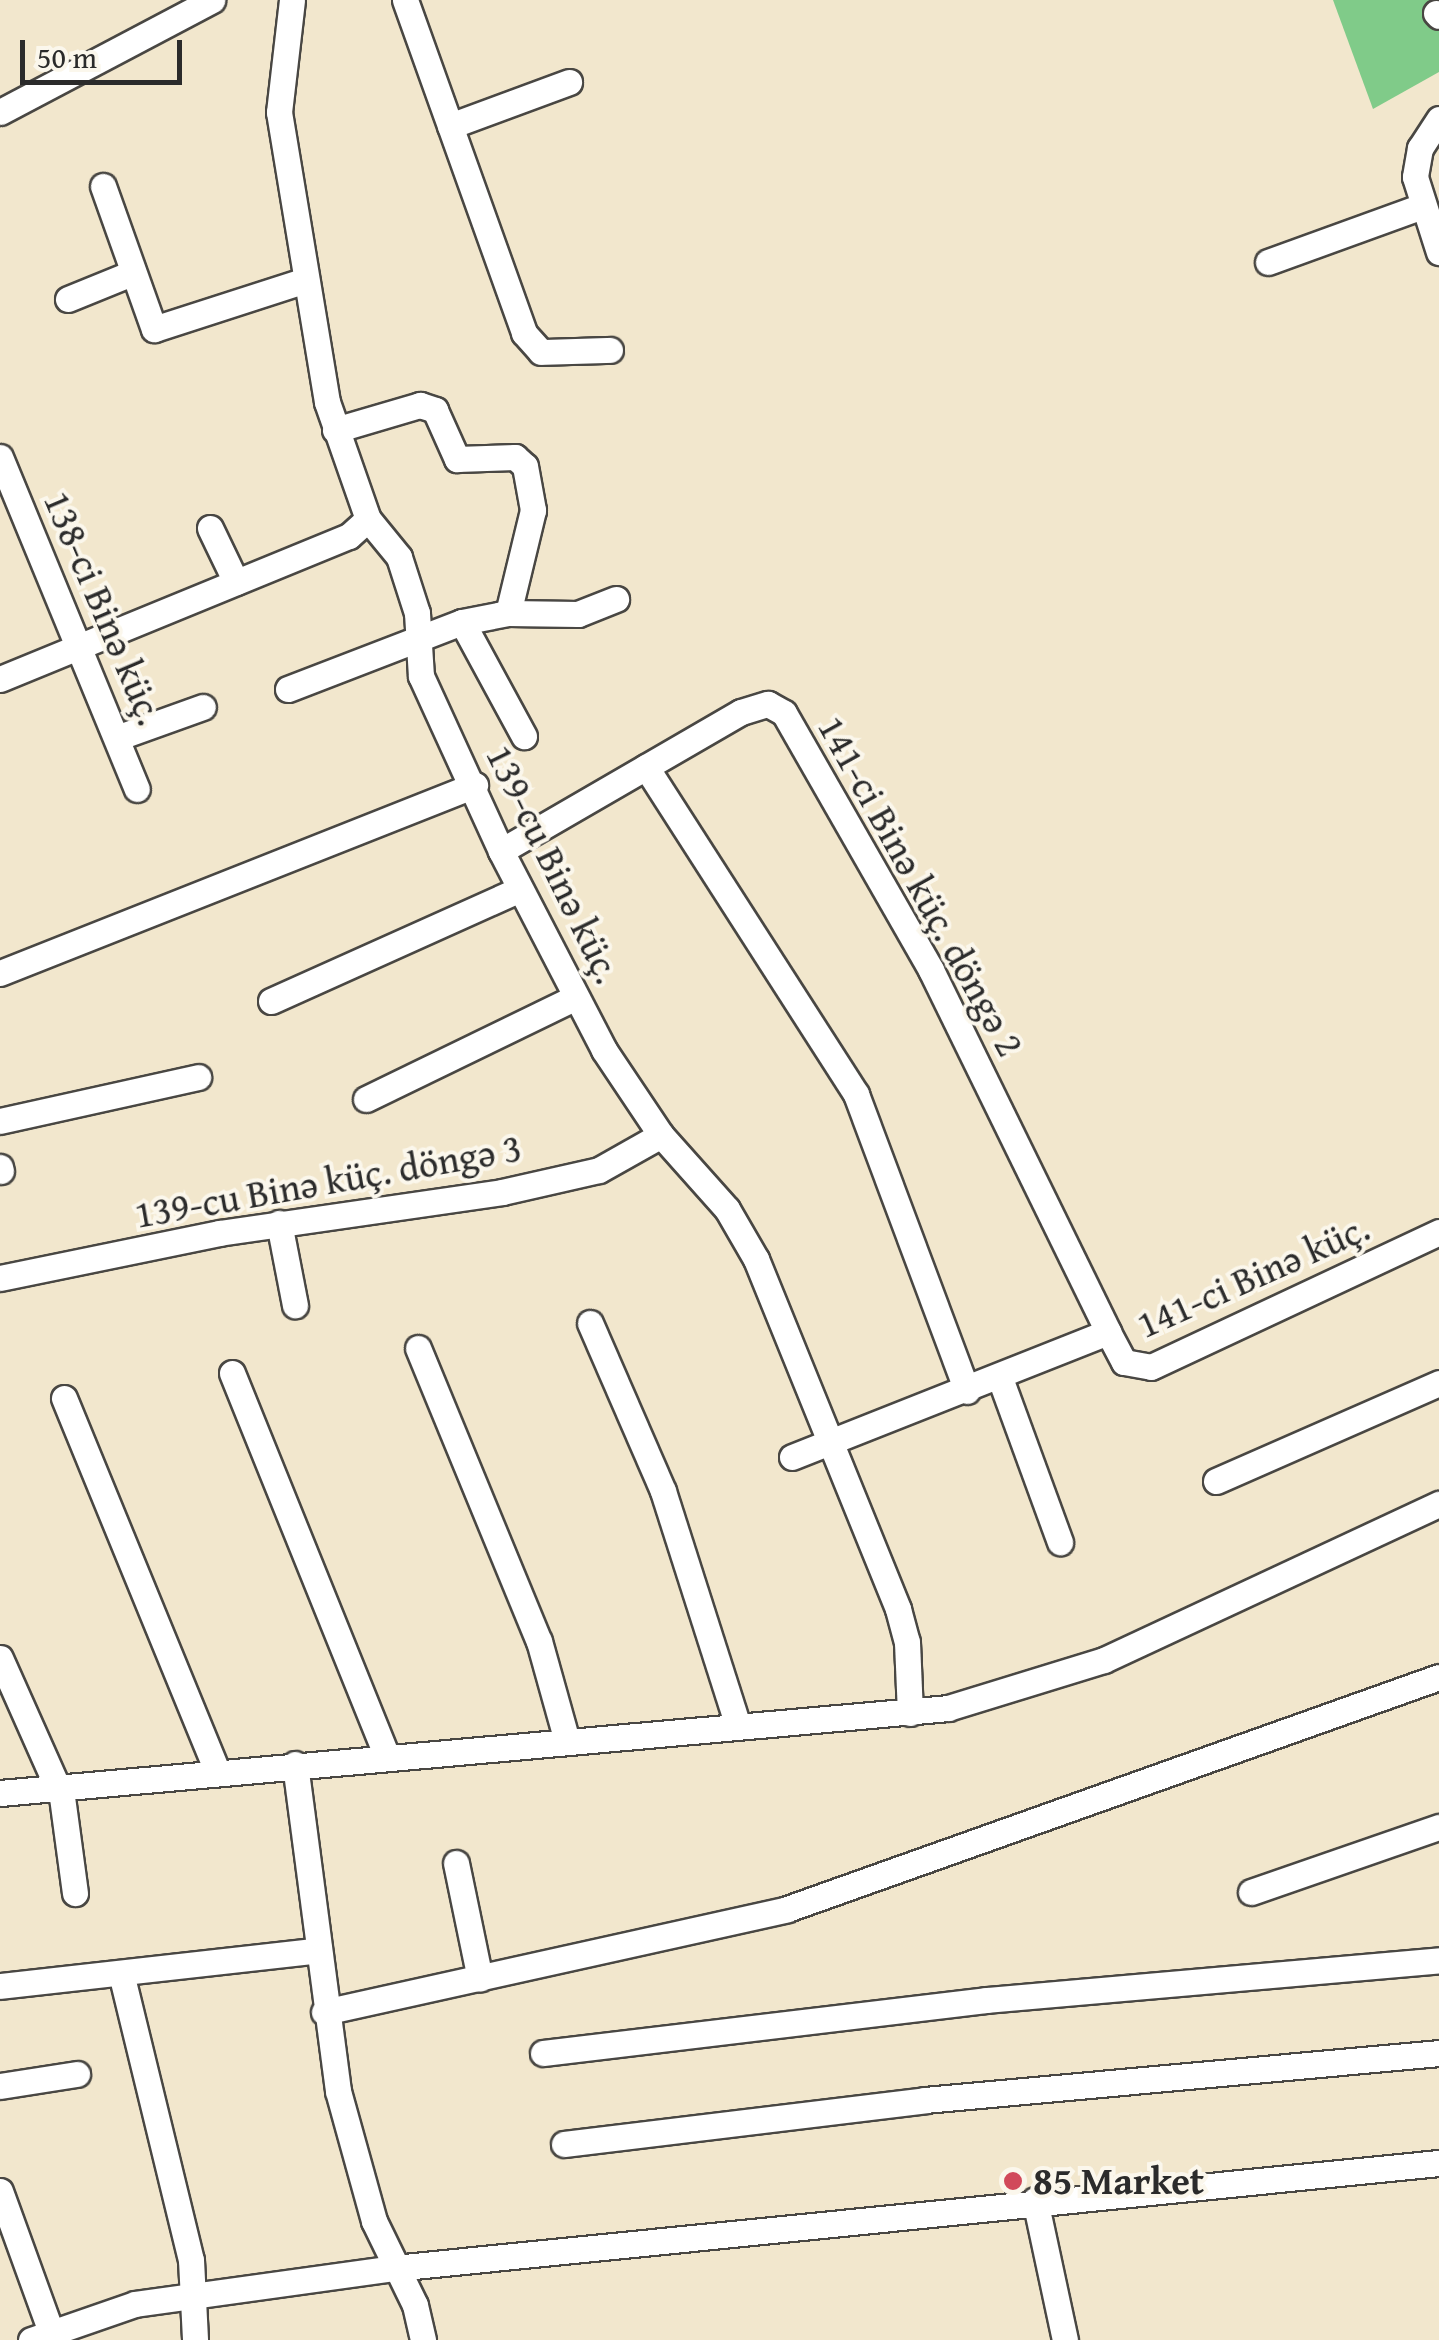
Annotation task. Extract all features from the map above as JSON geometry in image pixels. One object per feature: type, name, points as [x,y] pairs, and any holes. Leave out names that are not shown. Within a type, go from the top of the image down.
[{"type":"street","points":[[0,112],[212,0]]},
{"type":"street","name":"139-cu Binə küç.","points":[[292,0],[279,112],[306,280],[335,430],[368,519],[393,542],[419,634],[421,676],[475,785],[501,851],[576,997],[661,1135],[744,1234],[834,1440],[898,1609],[907,1642],[910,1713]]},
{"type":"street","points":[[405,0],[524,333],[541,352],[610,350]]},
{"type":"street","points":[[450,126],[569,82]]},
{"type":"street","points":[[1439,119],[1420,148],[1415,177],[1420,207],[1439,252]]},
{"type":"street","points":[[103,186],[148,322],[162,330],[306,280]]},
{"type":"street","points":[[1268,262],[1420,207]]},
{"type":"street","points":[[68,299],[132,273]]},
{"type":"street","points":[[335,430],[420,405],[435,410],[457,459],[515,457],[525,466],[533,510],[508,614]]},
{"type":"street","name":"138-ci Binə küç.","points":[[0,457],[120,737],[138,789]]},
{"type":"street","points":[[0,679],[349,536],[368,519]]},
{"type":"street","points":[[210,528],[236,582]]},
{"type":"street","points":[[288,689],[419,634],[462,622],[508,614],[578,614],[616,599]]},
{"type":"street","points":[[462,622],[524,736]]},
{"type":"street","name":"141-ci Binə küç. döngə 2","points":[[501,851],[741,712],[768,704],[784,713],[932,970],[1108,1332]]},
{"type":"street","points":[[120,737],[203,706]]},
{"type":"street","points":[[646,767],[841,1066],[967,1391]]},
{"type":"street","points":[[0,973],[475,785]]},
{"type":"street","points":[[271,1001],[520,888]]},
{"type":"street","points":[[366,1100],[576,997]]},
{"type":"street","points":[[0,1121],[198,1077]]},
{"type":"street","name":"139-cu Binə küç. döngə 3","points":[[0,1278],[279,1223],[572,1176],[622,1159],[661,1135]]},
{"type":"street","points":[[279,1223],[295,1305]]},
{"type":"street","name":"141-ci Binə küç.","points":[[792,1456],[967,1391],[1108,1332],[1124,1362],[1151,1367],[1439,1232]]},
{"type":"street","points":[[590,1323],[676,1528],[738,1726]]},
{"type":"street","points":[[418,1348],[539,1641],[567,1741]]},
{"type":"street","points":[[232,1373],[386,1756]]},
{"type":"street","points":[[1000,1378],[1060,1542]]},
{"type":"street","points":[[1216,1481],[1439,1383]]},
{"type":"street","points":[[64,1398],[217,1771]]},
{"type":"street","points":[[0,1793],[294,1764],[910,1713],[984,1700],[1104,1660],[1439,1504]]},
{"type":"street","points":[[0,1658],[57,1787],[75,1894]]},
{"type":"street","points":[[324,2012],[787,1909],[1439,1677]]},
{"type":"street","points":[[294,1764],[324,2012],[349,2138],[394,2268],[415,2305],[423,2340]]},
{"type":"street","points":[[1251,1892],[1439,1827]]},
{"type":"street","points":[[456,1863],[480,1979]]},
{"type":"street","points":[[0,1986],[318,1950]]},
{"type":"street","points":[[543,2053],[986,2000],[1439,1960]]},
{"type":"street","points":[[121,1972],[194,2296],[195,2340]]},
{"type":"street","points":[[564,2144],[926,2100],[1439,2052]]},
{"type":"street","points":[[0,2086],[77,2074]]},
{"type":"street","points":[[0,2191],[46,2337],[135,2304],[394,2268],[1439,2162]]},
{"type":"street","points":[[1035,2200],[1065,2340]]},
{"type":"green space","points":[[1333,0],[1439,0],[1439,72],[1373,109]]},
{"type":"place","name":"85 Market","points":[[1013,2181]]}]
